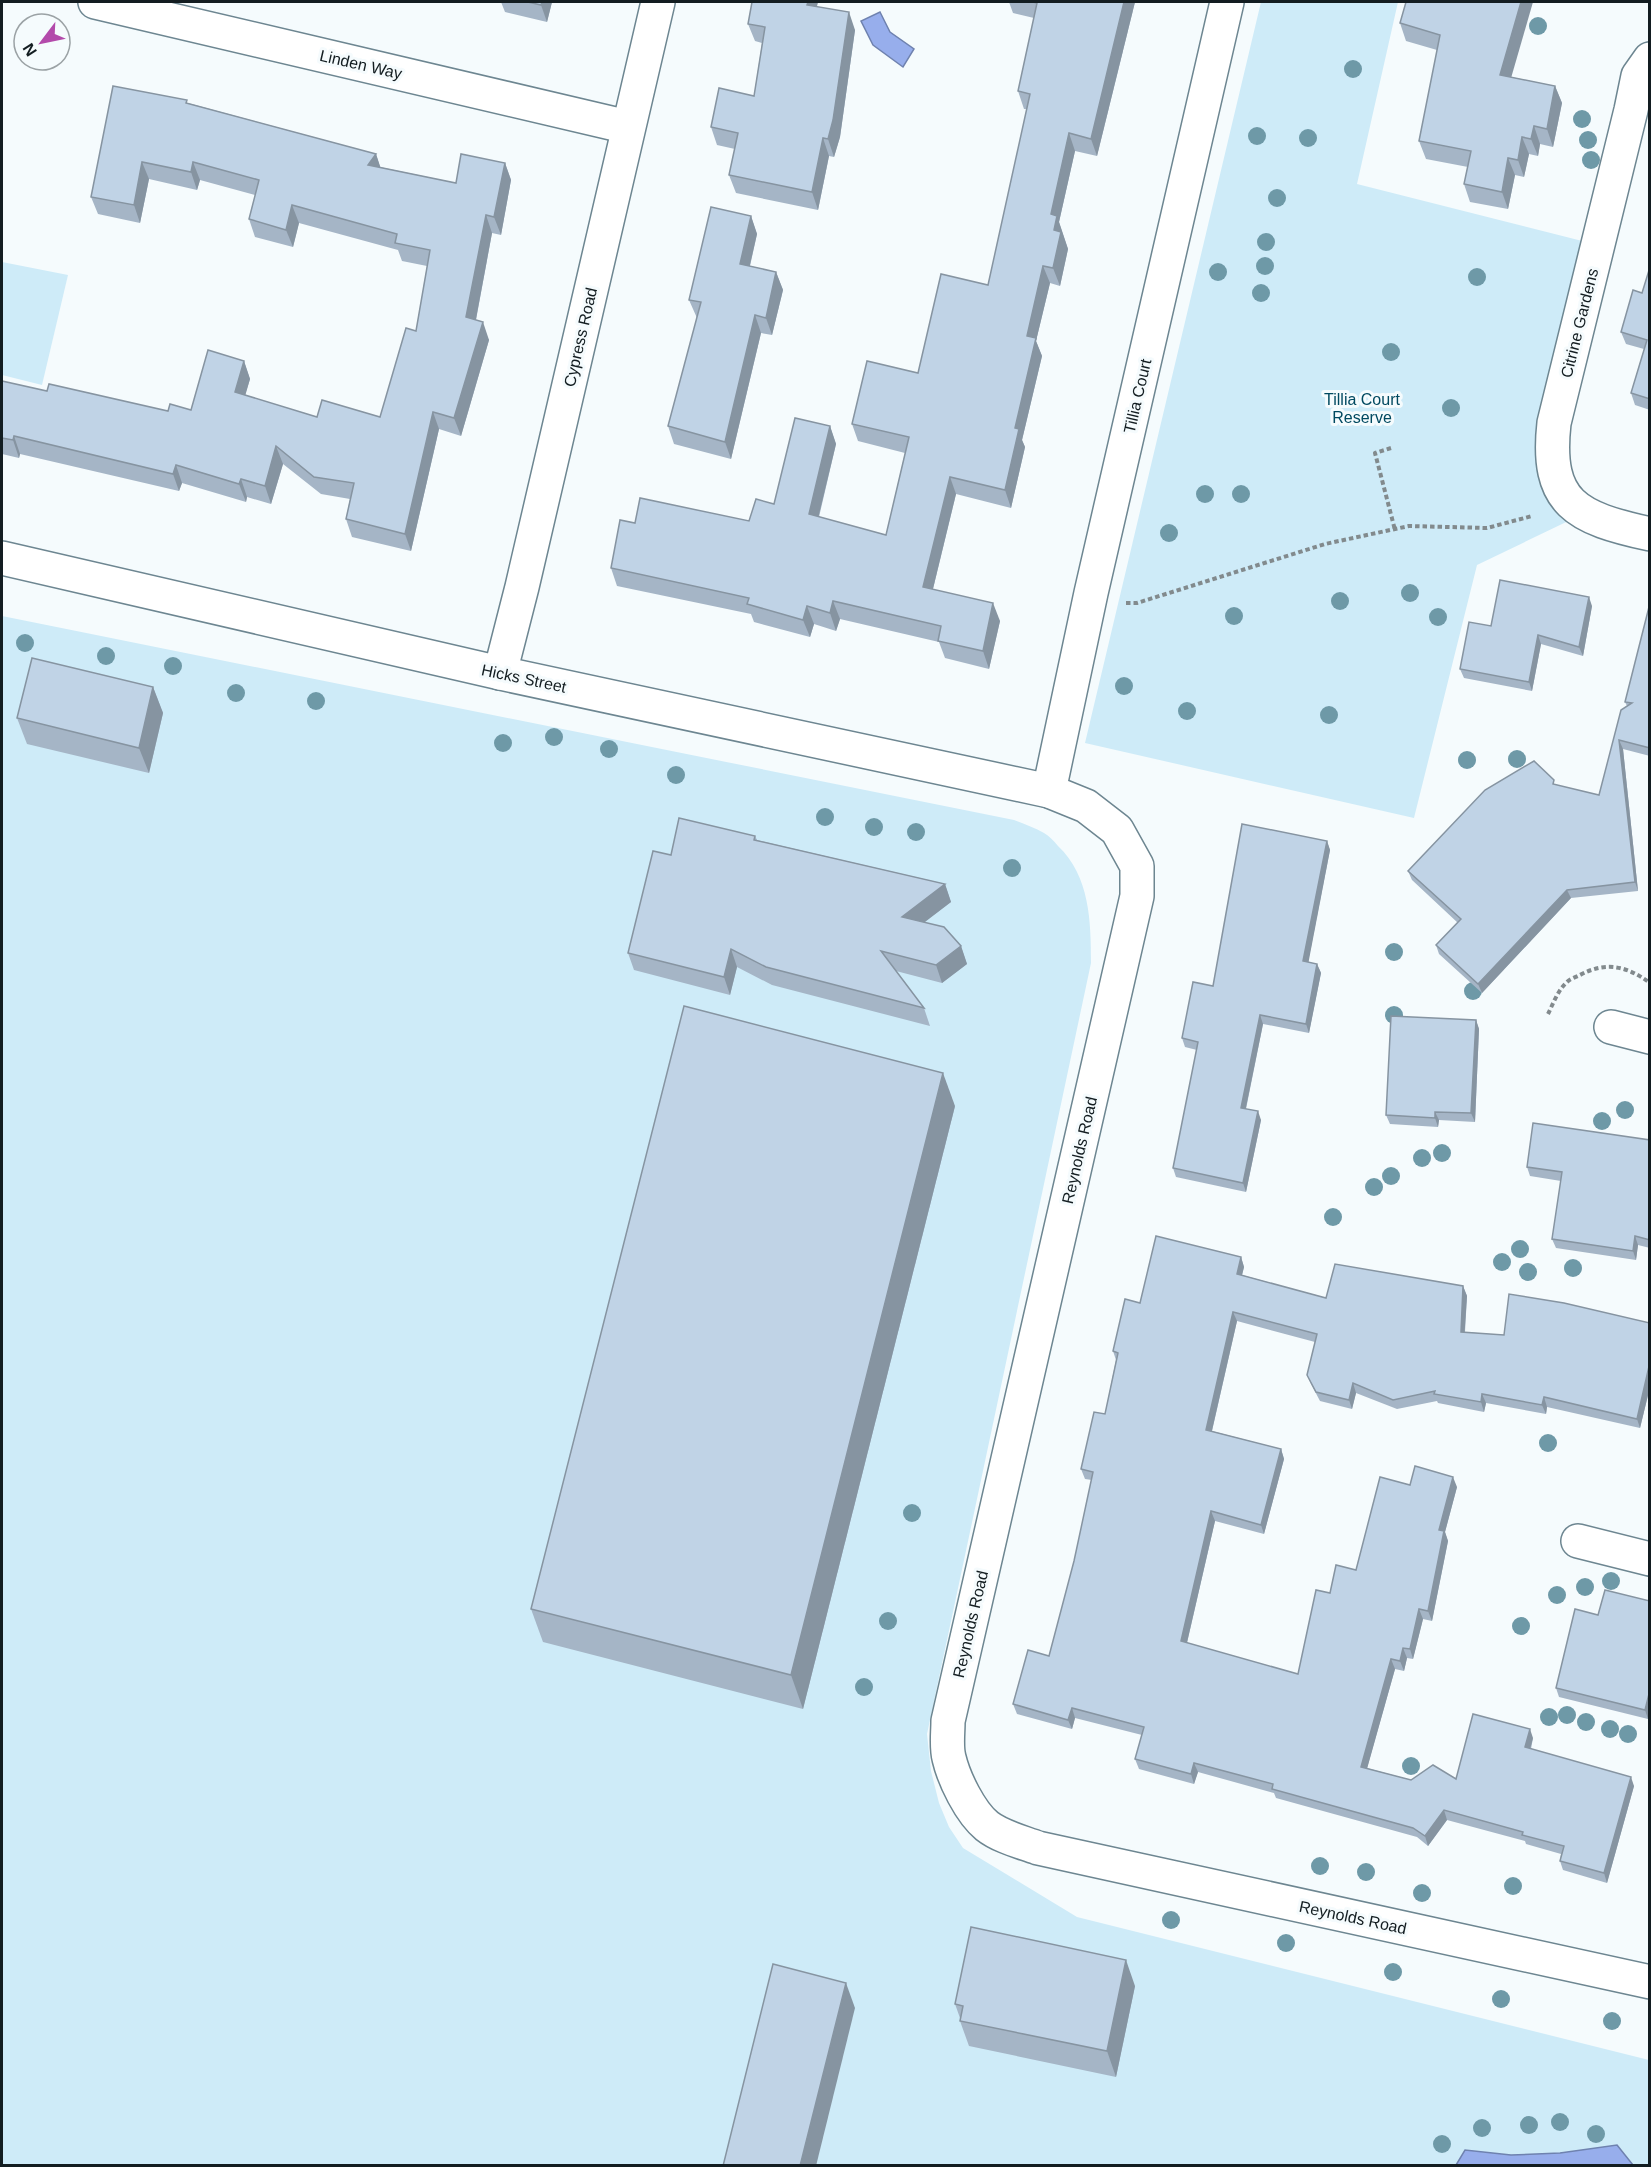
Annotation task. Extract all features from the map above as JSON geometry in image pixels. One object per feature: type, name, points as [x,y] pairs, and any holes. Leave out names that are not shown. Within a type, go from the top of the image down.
[{"type":"street","name":"Linden Way","points":[[95,2],[628,127]]},
{"type":"street","name":"Cypress Road","points":[[500,673],[658,2]]},
{"type":"street","name":"Tillia Court","points":[[1049,791],[1091,594],[1227,2]]},
{"type":"street","name":"Citrine Gardens","points":[[1569,502],[1556,482],[1552,464],[1554,423],[1638,76],[1650,59]]},
{"type":"street","points":[[1569,502],[1585,513],[1613,526],[1650,534]]},
{"type":"street","name":"Hicks Street","points":[[2,558],[500,673],[1049,791]]},
{"type":"street","name":"Reynolds Road","points":[[1049,791],[1086,806],[1117,830],[1137,866],[1137,896],[948,1721],[948,1756],[964,1798],[987,1826],[1038,1848],[1650,1982]]},
{"type":"street","points":[[1611,1027],[1650,1037]]},
{"type":"street","points":[[1578,1541],[1650,1559]]},
{"type":"path","points":[[1391,448],[1375,453],[1395,530]]},
{"type":"path","points":[[1091,594],[1137,603],[1325,544],[1409,526],[1487,528],[1532,516],[1569,502]]},
{"type":"path","points":[[1548,1014],[1567,982],[1602,967],[1636,972],[1650,983]]},
{"type":"green space","name":"Tillia Court Reserve","points":[[1261,2],[1398,2],[1357,184],[1598,245],[1554,423],[1585,513],[1477,565],[1414,818],[1085,743]]},
{"type":"green space","points":[[2,262],[68,275],[42,385],[2,375]]},
{"type":"green space","points":[[2,616],[1014,820],[1046,834],[1069,858],[1083,885],[1089,916],[1091,963],[927,1734],[931,1771],[939,1803],[949,1827],[963,1848],[1077,1917],[1649,2060],[1649,2165],[2,2165]]},
{"type":"water","points":[[880,12],[890,32],[914,49],[903,67],[873,45],[861,21]]},
{"type":"water","points":[[1617,2145],[1633,2165],[1456,2165],[1465,2150],[1511,2155],[1560,2153]]},
{"type":"building","points":[[752,2],[808,2],[807,5],[849,12],[833,120],[828,139],[823,138],[812,192],[729,175],[738,133],[711,127],[719,88],[754,96],[765,27],[748,24]]},
{"type":"building","points":[[1033,2],[1124,2],[1091,139],[1069,133],[1051,214],[1057,216],[1054,230],[1061,232],[1053,268],[1043,266],[1027,336],[1036,338],[1015,428],[1019,429],[1005,490],[950,477],[923,587],[993,603],[983,651],[938,641],[941,626],[833,601],[830,613],[807,606],[803,620],[747,604],[749,598],[611,568],[620,520],[635,523],[640,498],[749,521],[756,499],[774,504],[795,418],[830,426],[809,514],[886,535],[909,437],[852,424],[867,361],[918,373],[941,274],[988,285],[1030,94],[1018,91],[1037,3]]},
{"type":"building","points":[[1406,2],[1521,2],[1500,75],[1555,86],[1547,129],[1534,126],[1531,139],[1522,137],[1518,160],[1508,158],[1502,192],[1464,184],[1471,151],[1419,141],[1440,35],[1400,23]]},
{"type":"building","points":[[113,86],[187,100],[186,103],[376,154],[368,165],[456,183],[461,154],[505,163],[494,217],[486,215],[466,317],[483,322],[454,418],[433,412],[405,534],[346,519],[354,483],[314,477],[276,446],[265,486],[241,479],[239,484],[176,465],[173,474],[14,436],[13,440],[2,438],[2,381],[47,391],[49,384],[168,411],[170,404],[191,410],[208,350],[244,361],[235,392],[317,417],[322,400],[380,417],[406,328],[416,331],[430,250],[395,243],[397,234],[292,205],[286,230],[249,219],[259,180],[193,162],[191,172],[142,162],[134,205],[91,197]]},
{"type":"building","points":[[711,207],[751,216],[740,264],[776,272],[766,318],[755,315],[725,442],[668,426],[701,302],[689,300]]},
{"type":"building","points":[[1650,267],[1650,399],[1631,393],[1647,340],[1621,332],[1633,290],[1642,293]]},
{"type":"building","points":[[1500,580],[1589,597],[1579,647],[1538,635],[1529,682],[1460,669],[1469,622],[1491,626]]},
{"type":"building","points":[[1650,603],[1650,748],[1619,740],[1635,882],[1567,890],[1478,984],[1436,945],[1461,919],[1408,871],[1485,790],[1534,761],[1554,780],[1553,784],[1599,795],[1621,710],[1632,703],[1625,702]]},
{"type":"building","points":[[32,658],[153,687],[139,748],[17,718]]},
{"type":"building","points":[[679,818],[755,836],[754,840],[945,884],[902,917],[944,927],[961,946],[936,965],[881,951],[924,1008],[766,967],[731,949],[724,977],[628,953],[653,851],[671,855]]},
{"type":"building","points":[[1242,824],[1327,841],[1303,961],[1317,964],[1306,1024],[1260,1015],[1241,1108],[1258,1111],[1243,1183],[1173,1168],[1198,1042],[1182,1038],[1193,982],[1213,986]]},
{"type":"building","points":[[684,1006],[943,1073],[791,1675],[531,1609]]},
{"type":"building","points":[[1391,1016],[1476,1020],[1471,1113],[1435,1112],[1435,1118],[1386,1115]]},
{"type":"building","points":[[1533,1123],[1650,1140],[1650,1240],[1635,1236],[1633,1251],[1552,1239],[1562,1172],[1527,1167]]},
{"type":"building","points":[[1156,1236],[1241,1257],[1237,1274],[1326,1298],[1335,1264],[1463,1286],[1461,1332],[1504,1335],[1509,1294],[1564,1303],[1650,1323],[1650,1362],[1637,1419],[1544,1397],[1542,1405],[1482,1394],[1481,1402],[1434,1394],[1435,1391],[1393,1400],[1353,1383],[1349,1400],[1316,1392],[1307,1375],[1317,1334],[1233,1312],[1206,1430],[1281,1449],[1261,1525],[1211,1511],[1181,1641],[1298,1674],[1316,1590],[1330,1593],[1336,1565],[1356,1570],[1380,1477],[1410,1485],[1415,1466],[1453,1477],[1439,1530],[1444,1531],[1428,1611],[1419,1609],[1410,1649],[1403,1648],[1400,1661],[1391,1659],[1361,1767],[1411,1780],[1433,1765],[1456,1779],[1473,1714],[1530,1729],[1525,1747],[1631,1777],[1604,1873],[1560,1861],[1564,1846],[1444,1810],[1425,1836],[1413,1828],[1272,1789],[1273,1784],[1194,1763],[1191,1774],[1135,1759],[1144,1727],[1072,1708],[1068,1720],[1013,1704],[1028,1650],[1049,1656],[1074,1561],[1093,1472],[1081,1469],[1094,1412],[1105,1414],[1118,1353],[1113,1351],[1125,1299],[1140,1303]]},
{"type":"building","points":[[1605,1590],[1650,1601],[1650,1690],[1645,1710],[1556,1688],[1575,1609],[1598,1615]]},
{"type":"building","points":[[971,1927],[1126,1960],[1107,2051],[960,2021],[963,2006],[955,2004]]},
{"type":"building","points":[[773,1964],[846,1983],[800,2166],[723,2166]]}]
